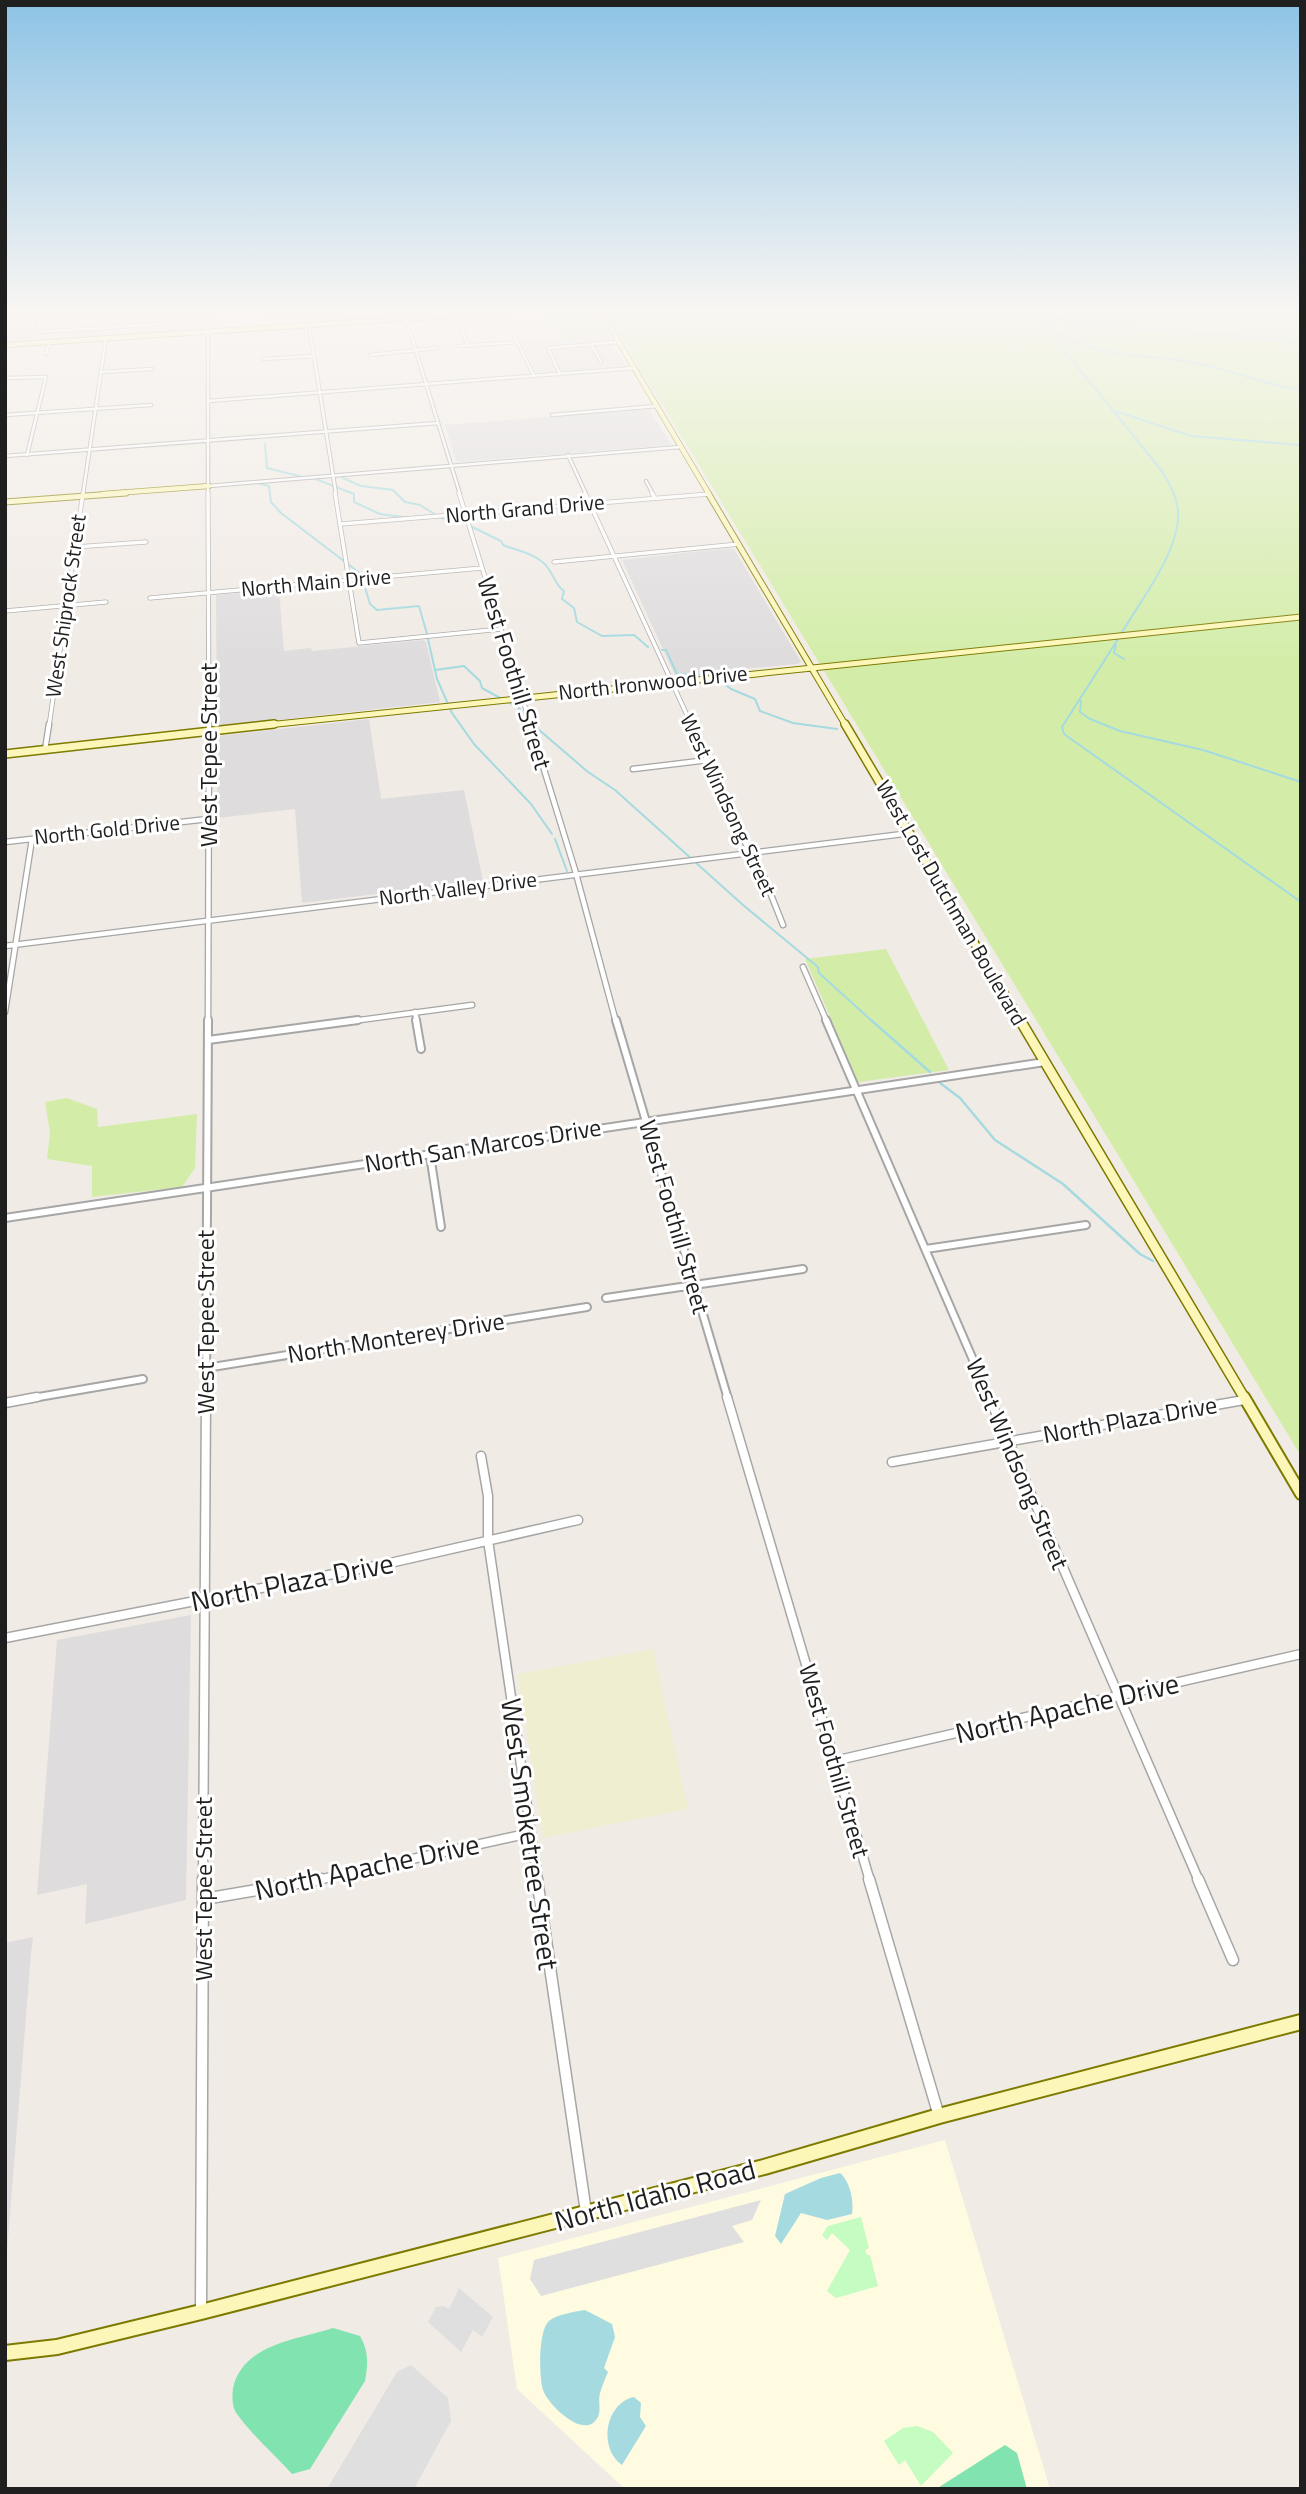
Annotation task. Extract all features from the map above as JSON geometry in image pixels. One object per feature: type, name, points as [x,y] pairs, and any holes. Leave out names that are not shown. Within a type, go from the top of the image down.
[{"type":"street","points":[[27,455],[33,428]]},
{"type":"street","name":"West Shiprock Street","points":[[46,750],[93,428]]},
{"type":"street","name":"West Tepee Street","points":[[201,2312],[208,1040],[208,428]]},
{"type":"street","points":[[5,456],[362,428]]},
{"type":"street","name":"West Foothill Street","points":[[441,428],[576,875],[646,1122],[939,2116]]},
{"type":"street","name":"West Lost Dutchman Boulevard","points":[[670,428],[1301,1494]]},
{"type":"street","points":[[324,431],[359,643],[501,629]]},
{"type":"street","points":[[5,502],[680,447]]},
{"type":"street","name":"West Windsong Street","points":[[568,456],[750,853],[762,872],[783,925]]},
{"type":"street","points":[[646,481],[655,498]]},
{"type":"street","name":"North Grand Drive","points":[[341,524],[709,494]]},
{"type":"street","points":[[75,547],[146,542]]},
{"type":"street","points":[[554,562],[739,544]]},
{"type":"street","name":"North Main Drive","points":[[150,598],[482,568]]},
{"type":"street","points":[[5,611],[106,602]]},
{"type":"street","name":"North Ironwood Drive","points":[[5,754],[521,697],[1301,617]]},
{"type":"street","points":[[633,769],[708,760]]},
{"type":"street","name":"North Gold Drive","points":[[5,842],[208,819]]},
{"type":"street","name":"North Valley Drive","points":[[5,946],[911,833]]},
{"type":"street","points":[[5,1012],[32,839]]},
{"type":"street","name":"West Windsong Street","points":[[803,967],[1233,1960]]},
{"type":"street","points":[[208,1040],[471,1005]]},
{"type":"street","points":[[415,1013],[421,1049]]},
{"type":"street","name":"North San Marcos Drive","points":[[5,1218],[1045,1062]]},
{"type":"street","points":[[430,1155],[441,1227]]},
{"type":"street","points":[[926,1249],[1086,1225]]},
{"type":"street","points":[[606,1298],[803,1269]]},
{"type":"street","name":"North Monterey Drive","points":[[206,1368],[587,1307]]},
{"type":"street","points":[[5,1403],[143,1379]]},
{"type":"street","name":"North Plaza Drive","points":[[892,1462],[1244,1400]]},
{"type":"street","name":"West Smoketree Street","points":[[481,1456],[488,1496],[488,1540],[586,2212]]},
{"type":"street","name":"North Plaza Drive","points":[[5,1638],[390,1563],[578,1520]]},
{"type":"street","name":"North Apache Drive","points":[[834,1762],[1301,1654]]},
{"type":"street","name":"North Apache Drive","points":[[204,1899],[298,1884],[530,1833]]},
{"type":"street","name":"North Idaho Road","points":[[5,2353],[57,2347],[201,2312],[773,2164],[939,2116],[1301,2022]]},
{"type":"shaded area","points":[[446,428],[661,428],[671,444],[460,462],[456,461]]},
{"type":"shaded area","points":[[734,549],[801,662],[675,675],[622,560]]},
{"type":"shaded area","points":[[279,590],[284,651],[311,648],[312,651],[423,640],[426,642],[440,702],[217,727],[216,595]]},
{"type":"shaded area","points":[[369,719],[381,799],[464,790],[483,881],[302,903],[295,809],[217,818],[218,736]]},
{"type":"shaded area","points":[[191,1615],[186,1900],[85,1924],[87,1884],[37,1895],[57,1640]]},
{"type":"shaded area","points":[[653,1649],[688,1809],[543,1838],[518,1674]]},
{"type":"shaded area","points":[[33,1937],[31,1954],[5,2276],[5,1943]]},
{"type":"shaded area","points":[[945,2140],[1050,2489],[625,2489],[517,2389],[498,2258]]},
{"type":"shaded area","points":[[761,2200],[752,2220],[732,2226],[744,2242],[541,2296],[530,2279],[534,2260]]},
{"type":"shaded area","points":[[459,2288],[493,2317],[482,2337],[473,2330],[461,2352],[428,2322],[436,2307],[444,2306],[449,2309]]},
{"type":"shaded area","points":[[411,2365],[448,2398],[451,2421],[414,2489],[327,2489],[397,2372]]},
{"type":"green space","points":[[677,428],[1301,428],[1301,1456]]},
{"type":"green space","points":[[886,949],[949,1070],[858,1082],[805,959]]},
{"type":"green space","points":[[67,1098],[97,1109],[98,1127],[197,1114],[195,1168],[182,1187],[92,1197],[92,1166],[47,1159],[50,1133],[45,1102]]},
{"type":"green space","points":[[861,2217],[869,2248],[865,2250],[867,2255],[870,2255],[878,2286],[836,2298],[827,2291],[850,2250],[832,2233],[827,2240],[822,2235],[828,2226]]},
{"type":"green space","points":[[333,2328],[360,2336],[367,2358],[365,2381],[310,2469],[292,2474],[237,2414],[233,2405],[233,2388],[239,2373],[259,2353],[273,2346]]},
{"type":"green space","points":[[917,2426],[933,2432],[953,2453],[921,2486],[905,2460],[899,2465],[884,2441],[903,2428]]},
{"type":"green space","points":[[1005,2445],[1017,2453],[1027,2489],[936,2489]]},
{"type":"water","points":[[840,2173],[850,2192],[852,2214],[827,2220],[801,2213],[781,2244],[775,2236],[785,2194],[821,2178]]},
{"type":"water","points":[[585,2310],[612,2324],[615,2337],[604,2368],[608,2372],[599,2397],[598,2416],[593,2423],[587,2425],[572,2421],[551,2403],[543,2390],[540,2365],[543,2334],[549,2321],[561,2315]]},
{"type":"water","points":[[634,2397],[641,2403],[640,2417],[646,2426],[622,2465],[614,2458],[610,2448],[608,2427],[617,2408]]},
{"type":"waterway","points":[[1121,634],[1166,558],[1173,542],[1178,511],[1172,490],[1162,471],[1127,428]]},
{"type":"waterway","points":[[1168,428],[1191,436],[1301,445]]},
{"type":"waterway","points":[[265,444],[267,468],[303,477]]},
{"type":"waterway","points":[[313,478],[354,494],[354,502],[380,514],[403,517]]},
{"type":"waterway","points":[[343,478],[361,486],[393,490],[405,502],[420,505],[441,518],[462,522],[501,541],[503,545],[533,556],[544,563],[564,591],[562,599],[574,608],[577,622],[602,636],[634,635],[648,647]]},
{"type":"waterway","points":[[258,483],[269,486],[271,502],[281,513],[361,574],[370,604],[377,610],[419,606],[427,634]]},
{"type":"waterway","points":[[428,639],[437,679],[452,713],[474,744],[531,804],[552,834]]},
{"type":"waterway","points":[[1118,639],[1062,727],[1064,734],[1301,902]]},
{"type":"waterway","points":[[1116,645],[1114,653],[1124,659]]},
{"type":"waterway","points":[[662,650],[666,650],[677,674],[710,675]]},
{"type":"waterway","points":[[435,670],[464,666],[480,681],[482,688],[502,699]]},
{"type":"waterway","points":[[721,681],[731,689],[755,699],[760,711],[793,723],[837,729]]},
{"type":"waterway","points":[[1081,701],[1080,712],[1120,731],[1203,750],[1301,782]]},
{"type":"waterway","points":[[508,702],[517,706],[527,718]]},
{"type":"waterway","points":[[531,723],[588,772],[615,790],[743,905],[818,967],[819,973],[873,1022]]},
{"type":"waterway","points":[[555,839],[567,871]]},
{"type":"waterway","points":[[871,1020],[930,1072]]},
{"type":"waterway","points":[[940,1083],[960,1098],[995,1140],[1063,1184],[1140,1254],[1153,1261]]}]
